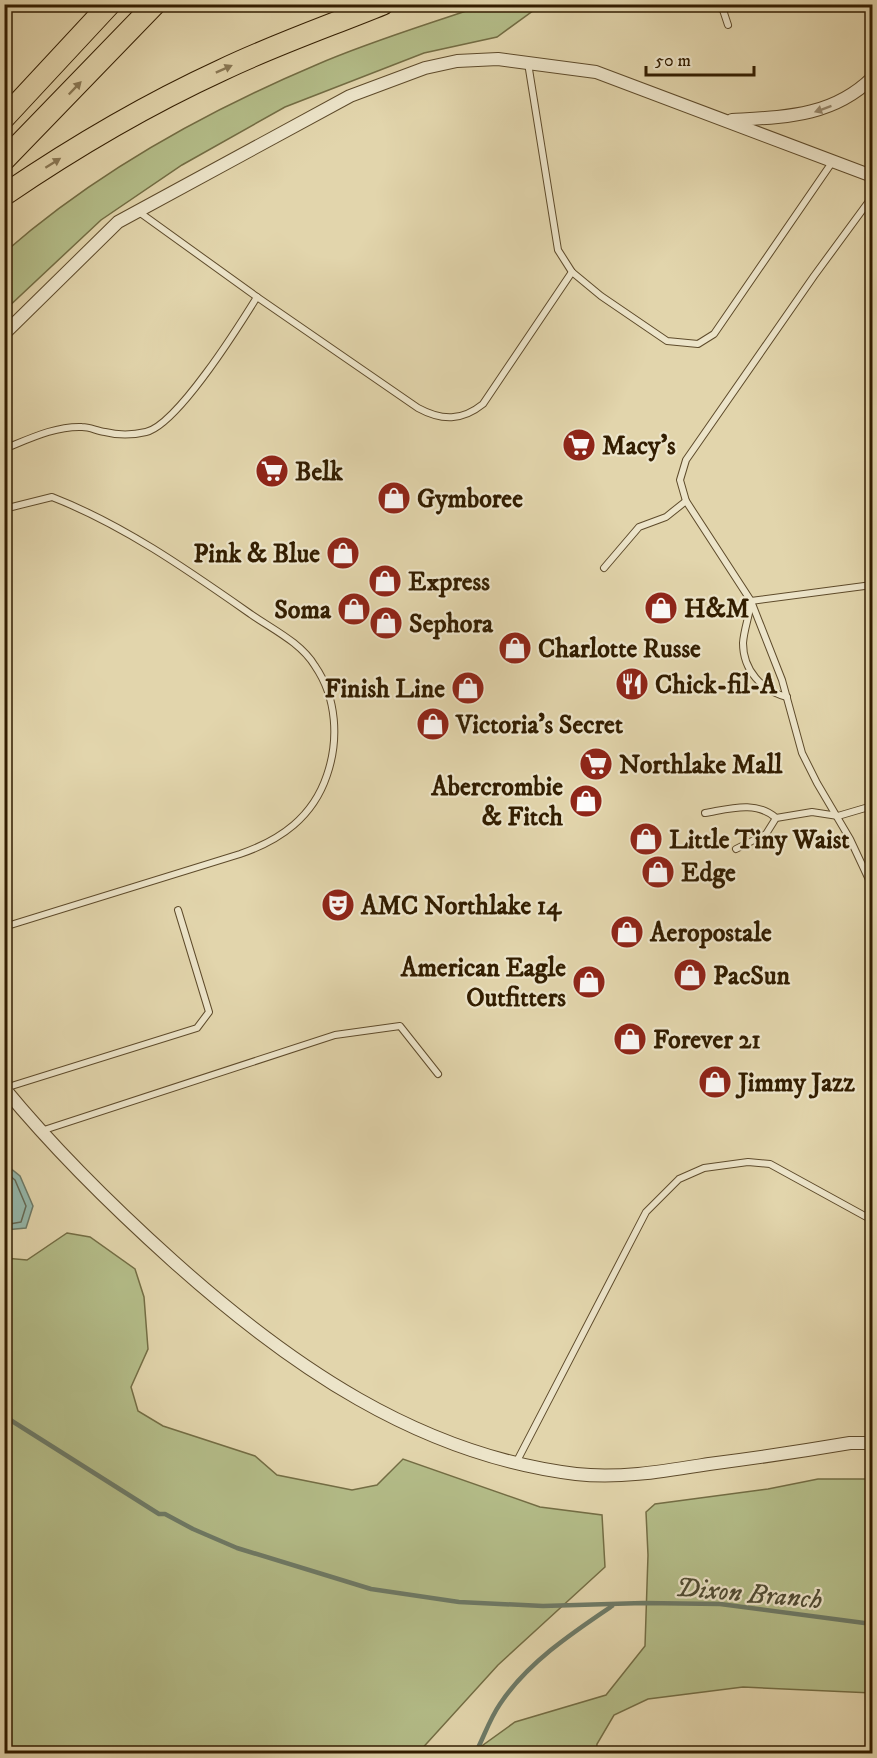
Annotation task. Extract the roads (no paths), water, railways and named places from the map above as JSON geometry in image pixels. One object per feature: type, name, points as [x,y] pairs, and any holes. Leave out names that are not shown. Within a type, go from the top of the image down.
[{"type":"highway","points":[[4,118],[110,4]]},
{"type":"highway","points":[[4,160],[155,4]]},
{"type":"highway","points":[[4,195],[71,152],[185,88],[258,54],[382,4]]},
{"type":"street","points":[[4,334],[118,222],[338,103],[425,68],[457,61],[482,58],[596,72],[834,159],[873,176]]},
{"type":"street","points":[[728,120],[816,112],[847,98],[873,78]]},
{"type":"street","points":[[5,1088],[41,1131],[146,1237],[203,1288],[263,1337],[313,1372],[363,1404],[412,1427],[491,1455],[577,1474],[642,1474],[850,1443],[873,1443]]},
{"type":"lane","points":[[718,7],[723,10],[728,25]]},
{"type":"lane","points":[[528,63],[558,250],[572,272],[601,296],[667,341],[698,344],[714,334],[834,159]]},
{"type":"lane","points":[[873,197],[814,276],[686,460],[680,480],[686,501],[751,601],[787,697],[802,753],[873,886]]},
{"type":"lane","points":[[138,211],[257,297],[433,416],[466,417],[483,404],[572,272]]},
{"type":"lane","points":[[4,449],[58,428],[86,427],[105,432],[133,434],[148,432],[163,424],[175,414],[199,383],[257,297]]},
{"type":"lane","points":[[4,509],[52,497],[138,540],[192,573],[300,647],[316,666],[328,694],[336,731],[332,759],[323,787],[307,814],[288,831],[260,847],[240,854],[4,927]]},
{"type":"lane","points":[[604,568],[639,527],[666,517],[686,501]]},
{"type":"lane","points":[[751,601],[873,585]]},
{"type":"lane","points":[[751,601],[743,643],[751,672],[760,685],[774,694],[787,697]]},
{"type":"lane","points":[[736,849],[766,834],[776,818],[812,812],[837,816],[873,806]]},
{"type":"lane","points":[[705,813],[758,808],[768,811],[776,818]]},
{"type":"lane","points":[[5,1088],[197,1028],[209,1012],[178,910]]},
{"type":"lane","points":[[41,1131],[335,1035],[400,1026],[438,1074]]},
{"type":"lane","points":[[517,1461],[646,1212],[679,1179],[704,1168],[726,1163],[770,1164],[873,1220]]},
{"type":"water","points":[[4,1163],[20,1176],[33,1206],[26,1228],[5,1230]]},
{"type":"waterway","points":[[4,1416],[159,1514],[165,1514],[237,1548],[371,1589],[459,1602],[543,1606],[643,1603],[720,1604],[872,1624]]},
{"type":"waterway","name":"Dixon Branch","points":[[475,1754],[496,1710],[523,1675],[566,1638],[612,1606]]},
{"type":"place","name":"Macy's","points":[[579,445]]},
{"type":"place","name":"Belk","points":[[272,471]]},
{"type":"place","name":"Gymboree","points":[[394,498]]},
{"type":"place","name":"Pink & Blue","points":[[343,553]]},
{"type":"place","name":"Express","points":[[385,581]]},
{"type":"place","name":"H&M","points":[[661,608]]},
{"type":"place","name":"Soma","points":[[354,609]]},
{"type":"place","name":"Sephora","points":[[386,623]]},
{"type":"place","name":"Charlotte Russe","points":[[515,648]]},
{"type":"place","name":"Chick-fil-A","points":[[632,684]]},
{"type":"place","name":"Finish Line","points":[[468,688]]},
{"type":"place","name":"Victoria's Secret","points":[[433,724]]},
{"type":"place","name":"Northlake Mall","points":[[596,764]]},
{"type":"place","name":"Abercrombie & Fitch","points":[[586,801]]},
{"type":"place","name":"Little Tiny Waist","points":[[646,839]]},
{"type":"place","name":"Edge","points":[[658,872]]},
{"type":"place","name":"AMC Northlake 14","points":[[338,905]]},
{"type":"place","name":"Aeropostale","points":[[627,932]]},
{"type":"place","name":"PacSun","points":[[690,975]]},
{"type":"place","name":"American Eagle Outfitters","points":[[589,982]]},
{"type":"place","name":"Forever 21","points":[[630,1039]]},
{"type":"place","name":"Jimmy Jazz","points":[[715,1082]]}]
